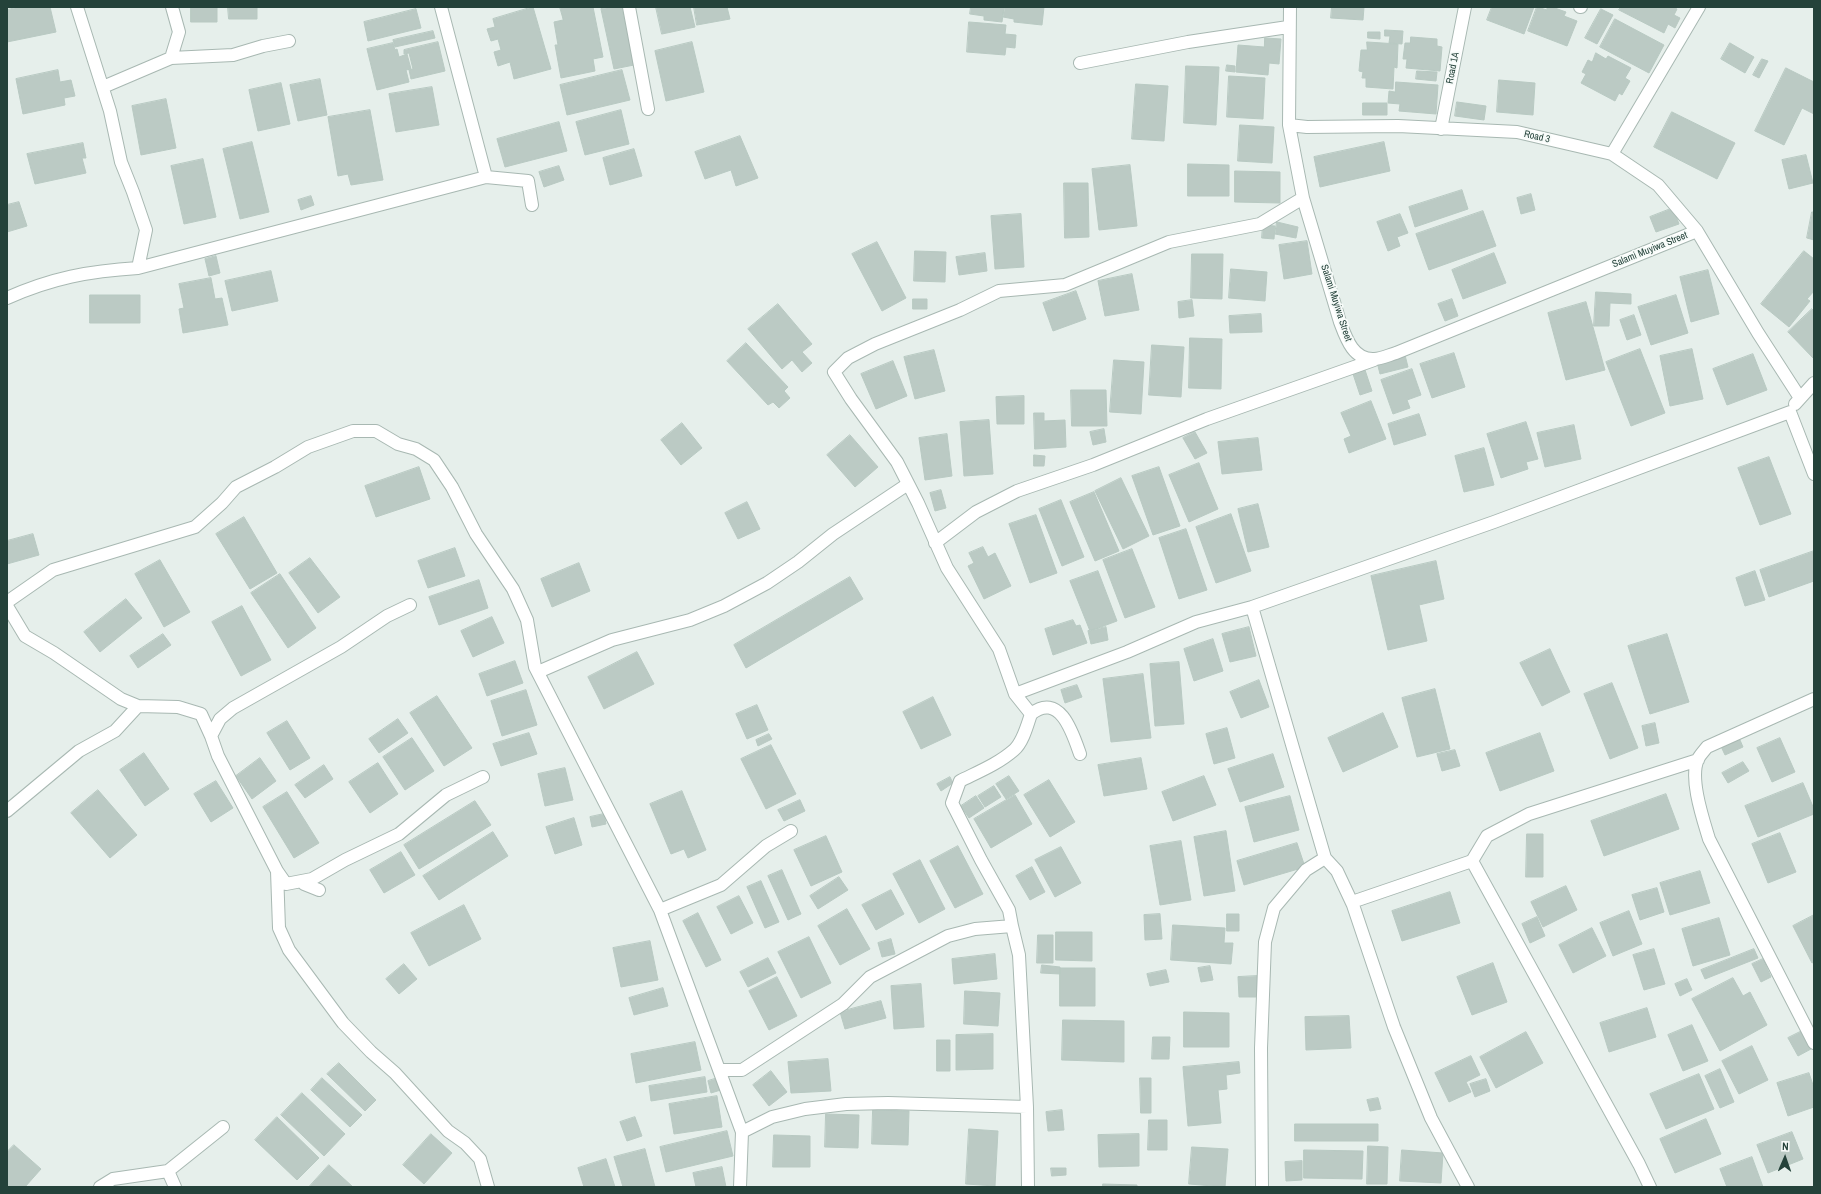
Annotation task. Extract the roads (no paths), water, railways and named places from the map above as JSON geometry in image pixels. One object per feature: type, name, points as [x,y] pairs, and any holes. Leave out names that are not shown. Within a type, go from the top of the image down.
[{"type":"street","points":[[77,7],[103,87],[121,162],[134,192],[146,230],[138,268]]},
{"type":"street","points":[[170,58],[179,32],[172,7]]},
{"type":"street","points":[[440,7],[486,177]]},
{"type":"street","points":[[629,7],[648,109]]},
{"type":"street","name":"Salami Muyiwa Street","points":[[1290,7],[1288,27],[1289,125],[1303,198],[1348,342],[1358,355],[1374,360],[1403,350],[1697,231]]},
{"type":"street","name":"Road 1A","points":[[1441,128],[1465,7]]},
{"type":"street","points":[[1699,7],[1612,154],[1658,185],[1697,231],[1758,333],[1800,398]]},
{"type":"street","points":[[1080,63],[1188,42],[1288,27]]},
{"type":"street","points":[[103,87],[170,58],[233,55],[263,46],[290,41]]},
{"type":"street","name":"Road 3","points":[[1289,125],[1307,127],[1398,126],[1517,132],[1612,154]]},
{"type":"street","points":[[7,298],[29,288],[69,276],[138,268],[486,177],[510,181],[528,181],[532,205]]},
{"type":"street","points":[[1031,714],[1015,694],[999,649],[958,588],[935,543],[918,503],[896,462],[851,399],[834,372],[848,358],[875,344],[960,310],[999,291],[1065,285],[1169,242],[1260,224],[1303,198]]},
{"type":"street","points":[[935,543],[976,512],[1017,491],[1093,465],[1208,419],[1374,360]]},
{"type":"street","points":[[1015,694],[1127,652],[1196,622],[1252,607],[1494,522],[1790,412],[1800,398],[1814,383]]},
{"type":"street","points":[[1790,412],[1814,474]]},
{"type":"street","points":[[7,602],[53,570],[195,527],[222,503],[236,487],[275,467],[308,447],[353,431],[376,431],[398,444],[416,450],[434,460],[452,487],[476,534],[513,589],[527,620],[535,667],[660,910],[742,1132],[740,1187]]},
{"type":"street","points":[[538,672],[612,640],[690,620],[724,606],[767,583],[798,562],[833,534],[908,484]]},
{"type":"street","points":[[212,736],[220,719],[233,708],[341,648],[388,616],[410,605]]},
{"type":"street","points":[[7,606],[25,636],[54,653],[121,699],[138,706],[178,707],[201,714],[206,719],[220,719]]},
{"type":"street","points":[[1252,607],[1325,858],[1337,871],[1352,902],[1394,1027],[1431,1118],[1468,1187]]},
{"type":"street","points":[[1814,699],[1707,747],[1698,760],[1695,774],[1700,807],[1709,839],[1814,1043]]},
{"type":"street","points":[[7,811],[79,751],[115,730],[138,706]]},
{"type":"street","points":[[1028,1187],[1027,1108],[1019,955],[1009,910],[980,860],[952,803],[960,781],[990,766],[1015,750],[1026,729],[1031,714],[1038,709],[1049,708],[1060,712],[1067,721],[1080,754]]},
{"type":"street","points":[[201,714],[212,736],[218,756],[277,870],[286,884],[312,879]]},
{"type":"street","points":[[1352,902],[1472,861],[1488,836],[1529,814],[1698,760]]},
{"type":"street","points":[[319,890],[304,884],[345,860],[399,834],[446,795],[483,777]]},
{"type":"street","points":[[660,910],[721,885],[766,846],[790,831]]},
{"type":"street","points":[[1262,1187],[1261,1048],[1265,942],[1274,908],[1306,870],[1325,858]]},
{"type":"street","points":[[1472,861],[1640,1164],[1650,1187]]},
{"type":"street","points":[[277,870],[279,928],[289,950],[343,1023],[371,1052],[395,1073],[448,1131],[465,1143],[480,1158],[488,1187]]},
{"type":"street","points":[[719,1070],[742,1070],[843,1004],[870,977],[948,936],[975,929],[1012,926]]},
{"type":"street","points":[[742,1132],[772,1117],[805,1109],[846,1104],[888,1103],[1027,1108]]},
{"type":"street","points":[[100,1187],[113,1179],[168,1170],[223,1127]]},
{"type":"street","points":[[168,1170],[175,1187]]}]
